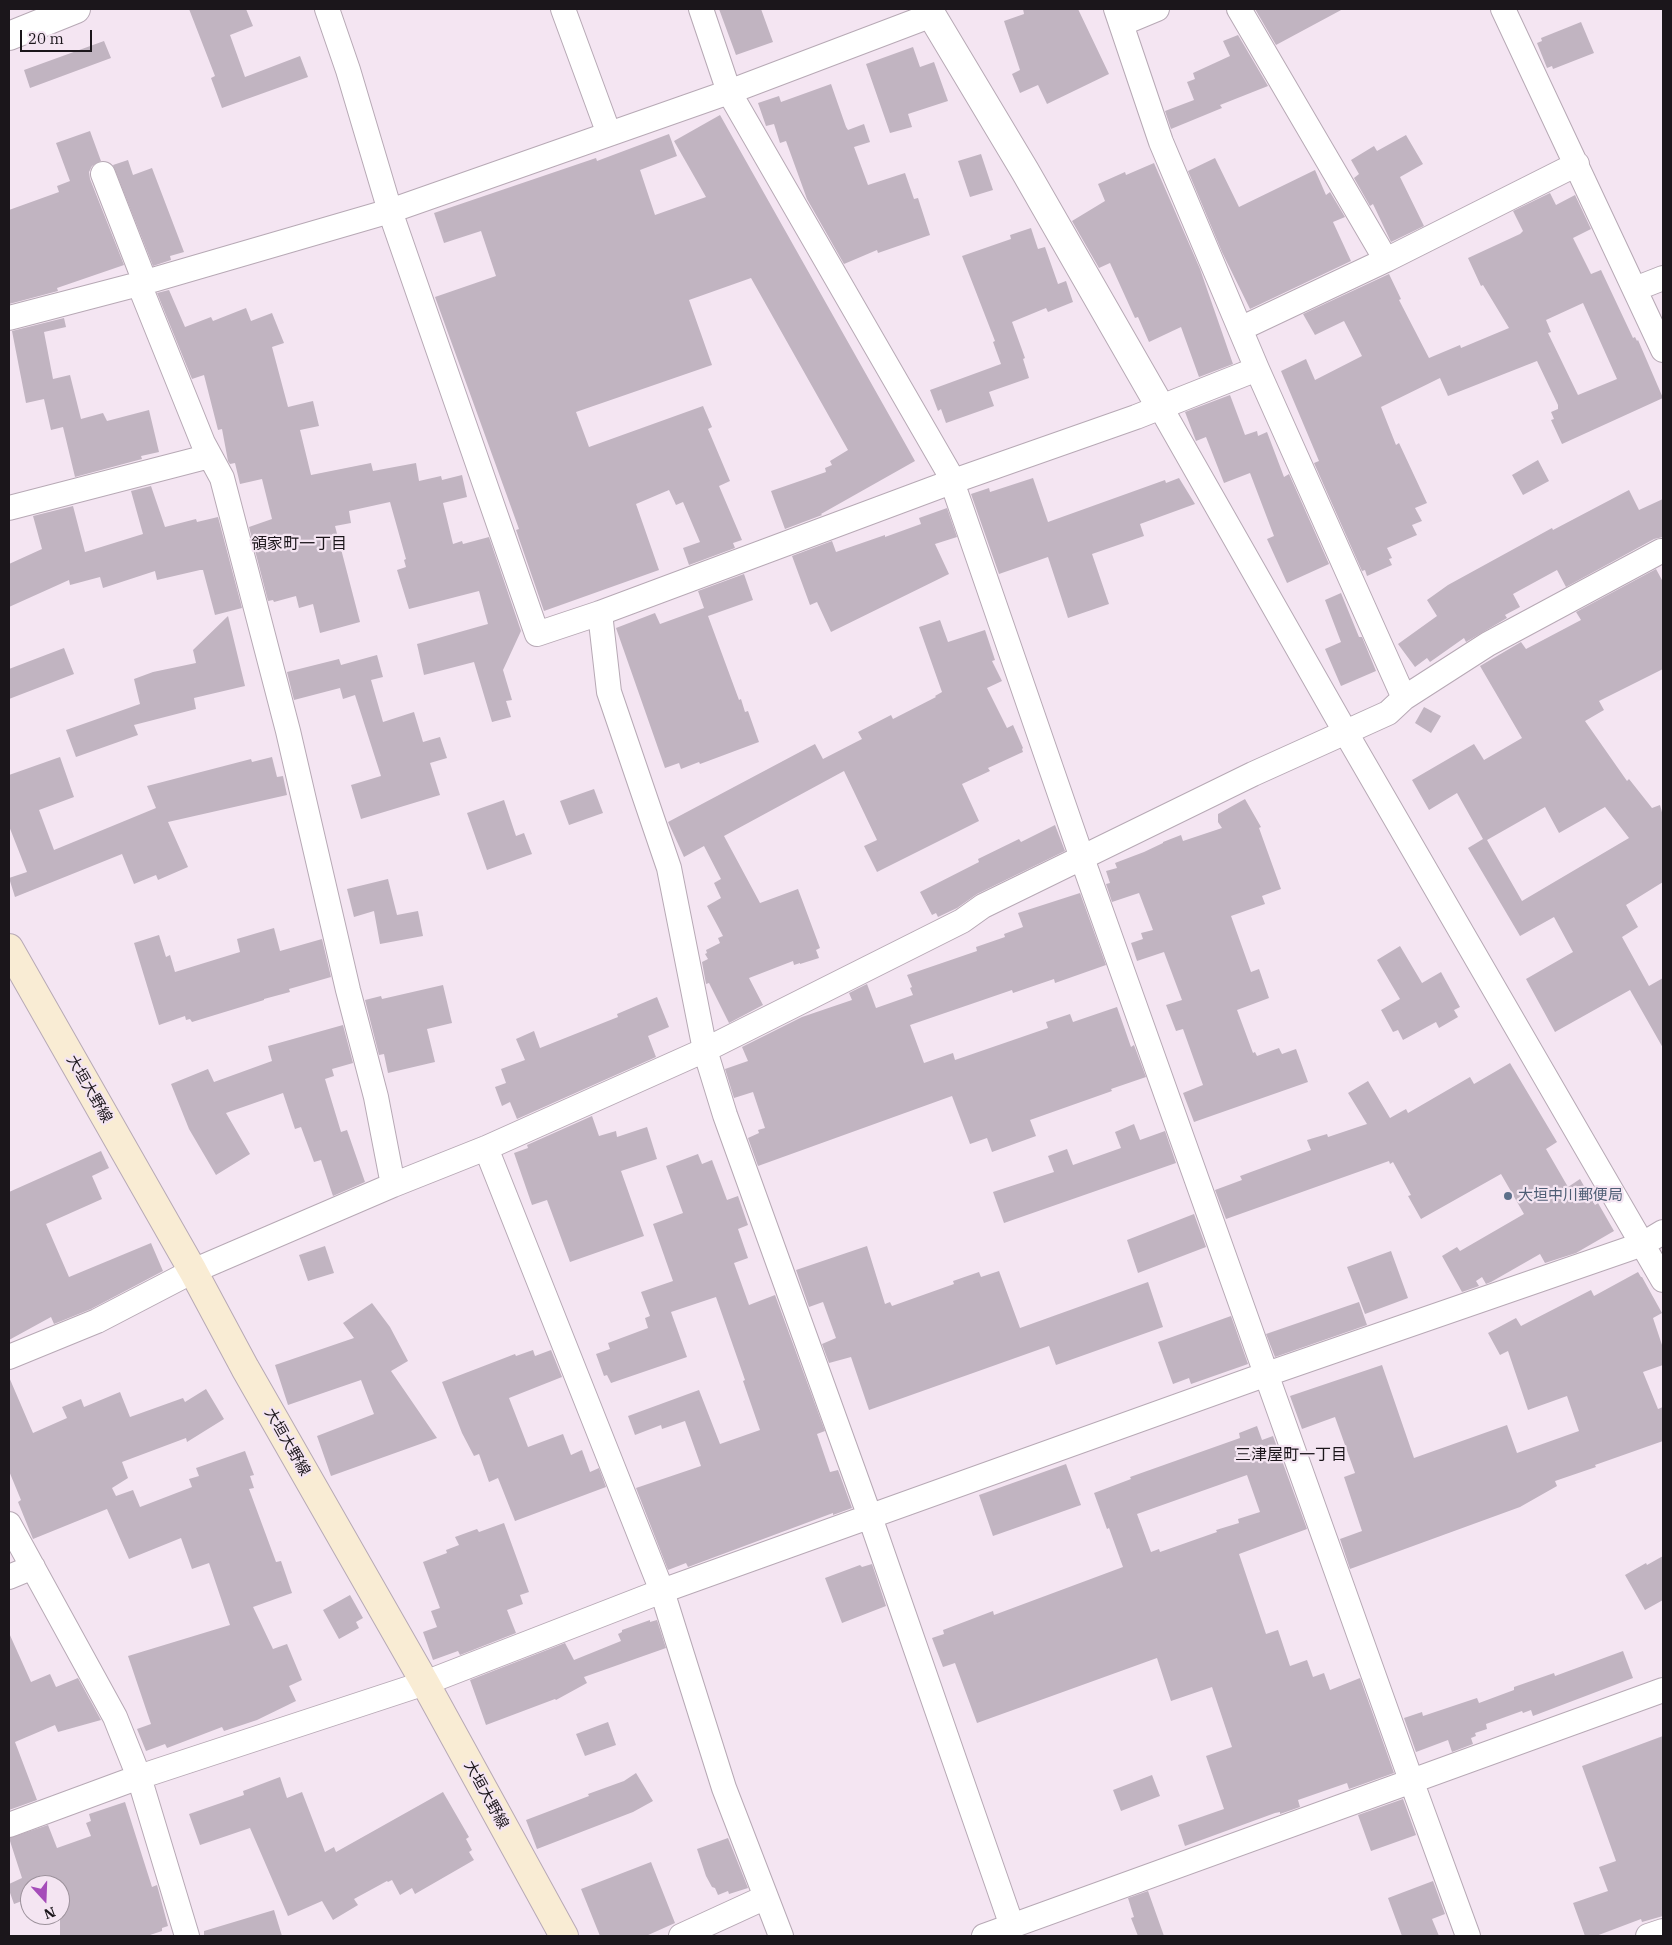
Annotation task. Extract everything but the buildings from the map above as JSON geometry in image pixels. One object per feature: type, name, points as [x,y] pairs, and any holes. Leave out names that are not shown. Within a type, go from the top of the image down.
[{"type":"main road","name":"大垣大野線","points":[[9,948],[193,1271],[245,1368],[424,1683],[564,1936]]},
{"type":"street","points":[[9,36],[76,9]]},
{"type":"street","points":[[327,9],[348,70],[390,211],[537,634],[952,482],[1161,408],[1257,368]]},
{"type":"street","points":[[563,9],[609,134]]},
{"type":"street","points":[[701,9],[729,92],[949,473],[1082,858],[1468,1936]]},
{"type":"street","points":[[1157,9],[1119,16],[1161,142],[1257,368],[1404,698]]},
{"type":"street","points":[[1239,9],[1386,260]]},
{"type":"street","points":[[1503,9],[1663,350]]},
{"type":"street","points":[[9,318],[142,283],[390,211],[729,92],[930,12],[1025,171],[1346,733],[1663,1280]]},
{"type":"street","points":[[1240,329],[1386,260],[1577,164]]},
{"type":"street","points":[[103,174],[203,443],[222,478],[285,721],[348,990],[376,1096],[393,1185]]},
{"type":"street","points":[[1635,289],[1663,278]]},
{"type":"street","points":[[9,508],[210,456]]},
{"type":"street","points":[[9,1357],[97,1321],[193,1271],[393,1185],[486,1148],[704,1050],[962,921],[983,906],[1253,774],[1388,713],[1404,698],[1488,644],[1660,551],[1663,552]]},
{"type":"street","points":[[600,612],[608,692],[669,868],[704,1050],[725,1115],[870,1517],[1012,1926]]},
{"type":"street","points":[[486,1148],[662,1591],[724,1788],[781,1936]]},
{"type":"street","points":[[9,1825],[139,1777],[424,1683],[662,1591],[1267,1374],[1643,1244],[1663,1232]]},
{"type":"street","points":[[9,1524],[115,1717],[139,1777],[187,1936]]},
{"type":"street","points":[[9,1577],[33,1567]]},
{"type":"street","points":[[984,1936],[1663,1690]]},
{"type":"street","points":[[681,1936],[766,1896]]},
{"type":"street","points":[[1648,1936],[1663,1932]]},
{"type":"place","name":"大垣中川郵便局","points":[[1508,1196]]},
{"type":"district","name":"領家町一丁目","points":[[299,544]]},
{"type":"district","name":"三津屋町一丁目","points":[[1291,1455]]}]
